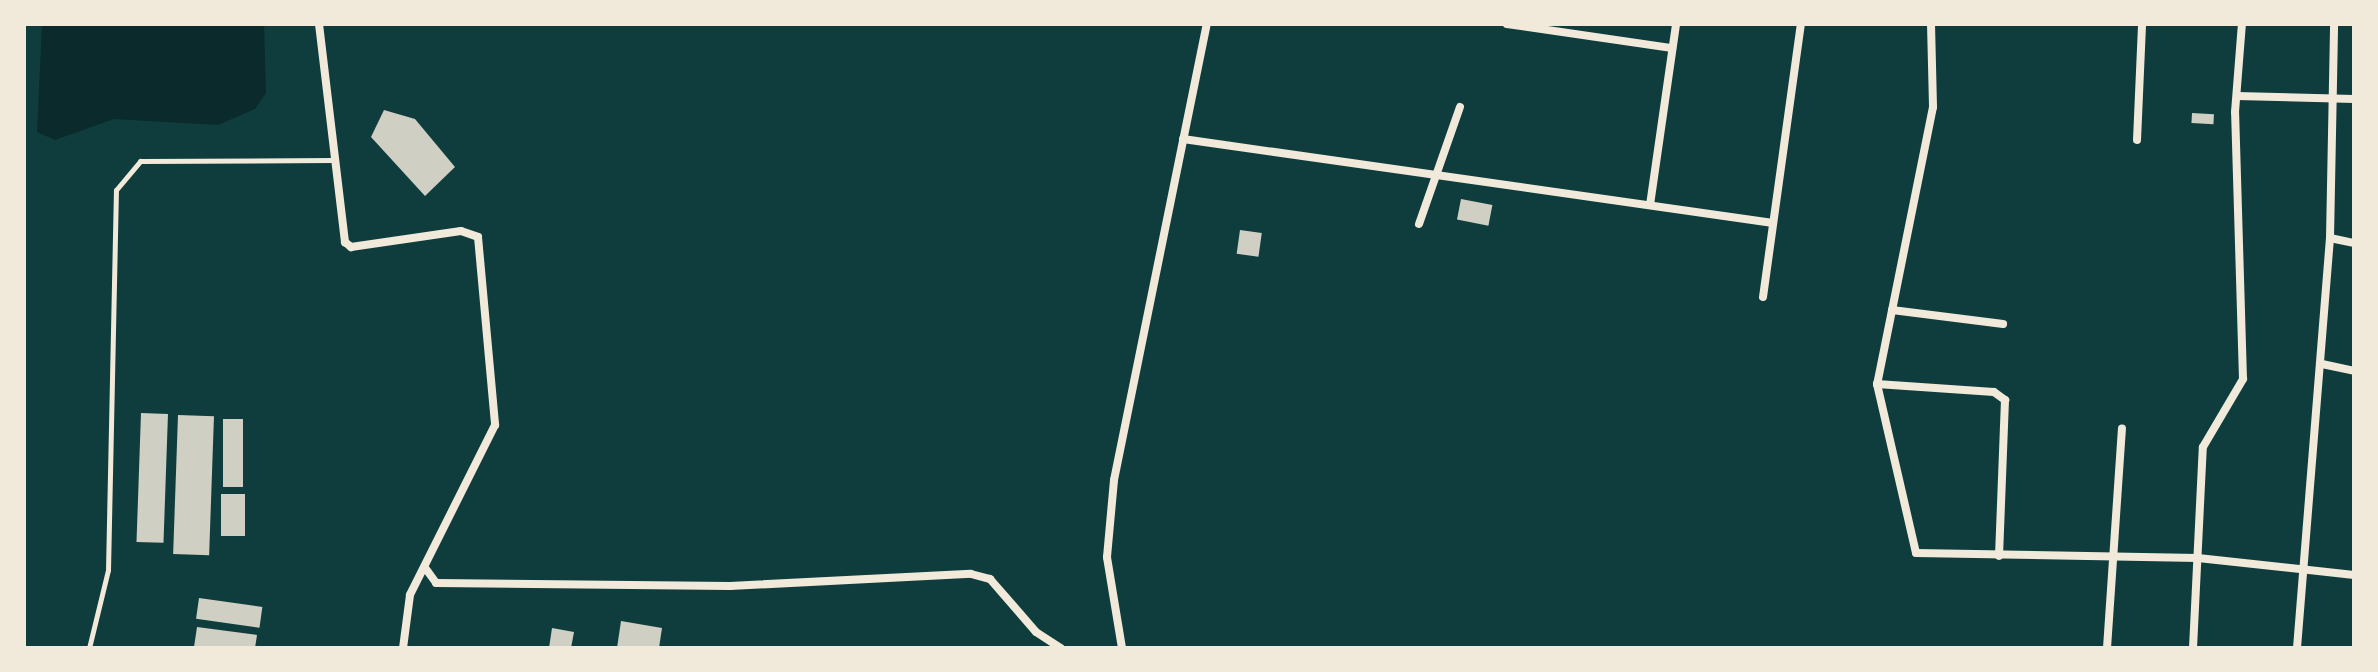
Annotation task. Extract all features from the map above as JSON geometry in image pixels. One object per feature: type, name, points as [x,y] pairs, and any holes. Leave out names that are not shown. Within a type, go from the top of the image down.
[{"type":"street","points":[[319,24],[333,160],[351,247],[461,231],[478,237],[495,425],[426,569],[410,595],[403,648]]},
{"type":"street","points":[[1122,648],[1107,557],[1114,480],[1207,24]]},
{"type":"street","points":[[1507,24],[1672,48]]},
{"type":"street","points":[[1650,205],[1676,24]]},
{"type":"street","points":[[1763,297],[1801,24]]},
{"type":"street","points":[[1931,24],[1933,107],[1877,384],[1916,553],[2198,558],[2301,572],[2354,575]]},
{"type":"street","points":[[2137,140],[2142,24]]},
{"type":"street","points":[[2193,648],[2203,447],[2243,379],[2237,96],[2242,24]]},
{"type":"street","points":[[2297,648],[2330,238],[2334,24]]},
{"type":"street","points":[[2237,96],[2354,99]]},
{"type":"street","points":[[1419,224],[1460,107]]},
{"type":"street","points":[[1183,139],[1773,223]]},
{"type":"street","points":[[2330,238],[2354,243]]},
{"type":"street","points":[[1892,310],[2003,324]]},
{"type":"street","points":[[2322,364],[2354,371]]},
{"type":"street","points":[[1877,384],[1994,392],[2005,400],[1999,556]]},
{"type":"street","points":[[2107,648],[2122,429]]},
{"type":"street","points":[[426,569],[436,583],[668,585],[971,574],[990,579],[1036,632],[1061,648]]},
{"type":"lane","points":[[89,648],[108,570],[116,190],[140,161],[333,160]]},
{"type":"water","points":[[42,24],[264,24],[266,93],[255,109],[218,125],[114,119],[55,140],[37,132]]},
{"type":"building","points":[[384,110],[415,119],[455,167],[425,196],[371,137]]},
{"type":"building","points":[[2192,113],[2214,114],[2213,124],[2191,123]]},
{"type":"building","points":[[1461,199],[1492,205],[1488,226],[1457,220]]},
{"type":"building","points":[[1240,230],[1262,233],[1258,257],[1237,254]]},
{"type":"building","points":[[141,413],[168,414],[163,543],[136,542]]},
{"type":"building","points":[[178,415],[214,416],[209,555],[173,554]]},
{"type":"building","points":[[223,419],[243,419],[243,487],[223,487]]},
{"type":"building","points":[[221,494],[245,494],[245,536],[221,536]]},
{"type":"building","points":[[199,598],[262,607],[259,628],[196,619]]},
{"type":"building","points":[[621,621],[662,628],[659,648],[617,648]]},
{"type":"building","points":[[197,627],[257,635],[255,648],[194,647]]},
{"type":"building","points":[[552,628],[574,632],[571,648],[549,648]]}]
